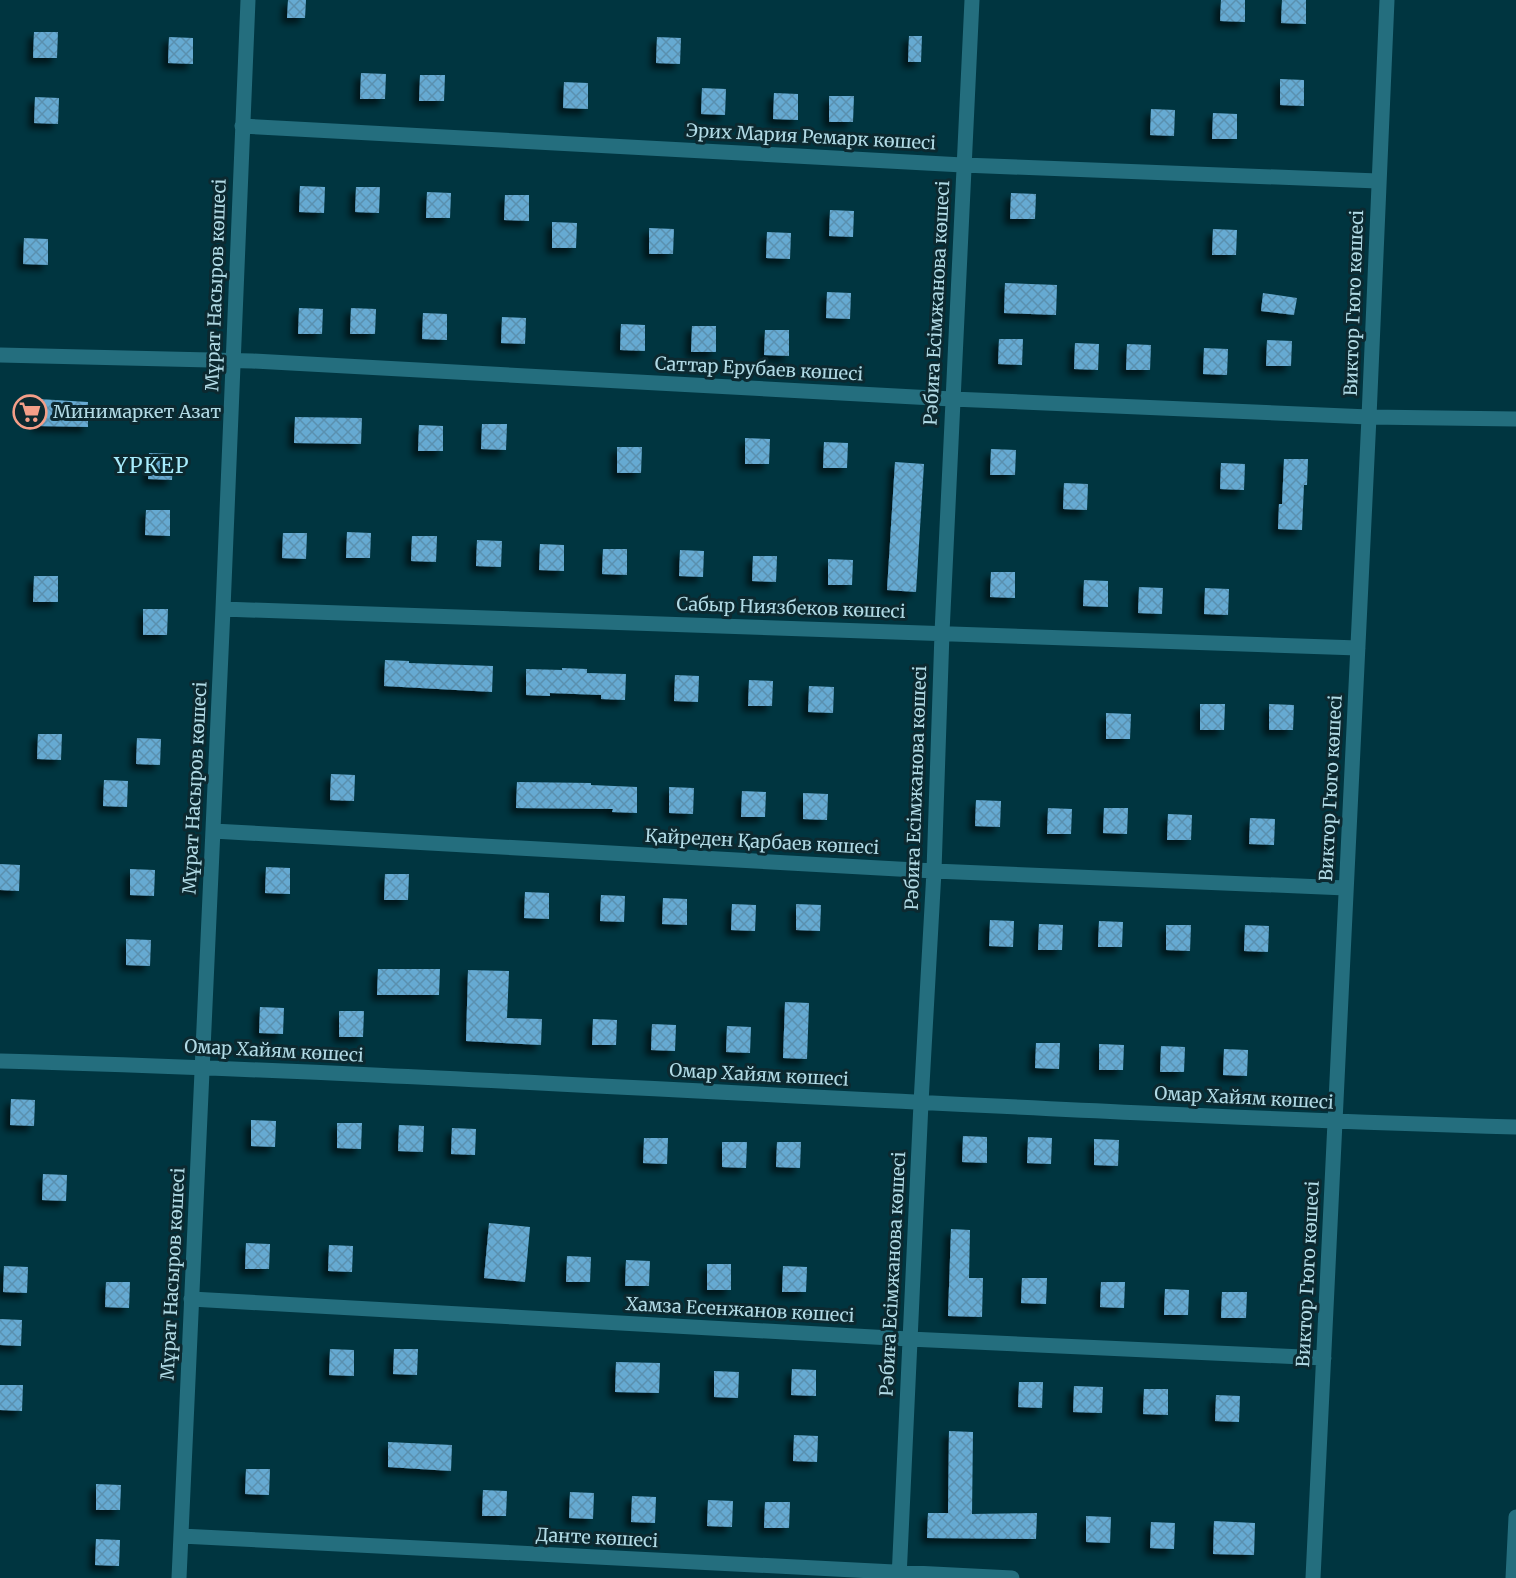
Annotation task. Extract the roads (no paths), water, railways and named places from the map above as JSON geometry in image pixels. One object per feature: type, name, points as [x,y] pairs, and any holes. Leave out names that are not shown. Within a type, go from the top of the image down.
[{"type":"street","name":"Мұрат Насыров көшесі","points":[[179,1578],[248,0]]},
{"type":"street","name":"Рәбиға Есімжанова көшесі","points":[[899,1576],[934,871],[952,399],[972,0]]},
{"type":"street","name":"Виктор Гюго көшесі","points":[[1313,1578],[1387,0]]},
{"type":"street","name":"Эрих Мария Ремарк көшесі","points":[[242,126],[963,165],[1378,181]]},
{"type":"street","name":"Саттар Ерубаев көшесі","points":[[0,355],[233,361],[952,399],[1369,417],[1516,419]]},
{"type":"street","name":"Сабыр Ниязбеков көшесі","points":[[223,609],[1358,648]]},
{"type":"street","name":"Қайреден Қарбаев көшесі","points":[[213,831],[934,871],[1346,888]]},
{"type":"street","name":"Омар Хайям көшесі","points":[[0,1060],[201,1066],[1335,1122],[1516,1127]]},
{"type":"street","name":"Хамза Есенжанов көшесі","points":[[191,1299],[909,1339],[1324,1358]]},
{"type":"street","points":[[1513,1578],[1516,1517]]},
{"type":"street","name":"Данте көшесі","points":[[180,1536],[899,1576],[1012,1578]]},
{"type":"place","name":"Минимаркет Азат","points":[[30,412]]},
{"type":"district","name":"ҮРКЕР","points":[[152,466]]}]
